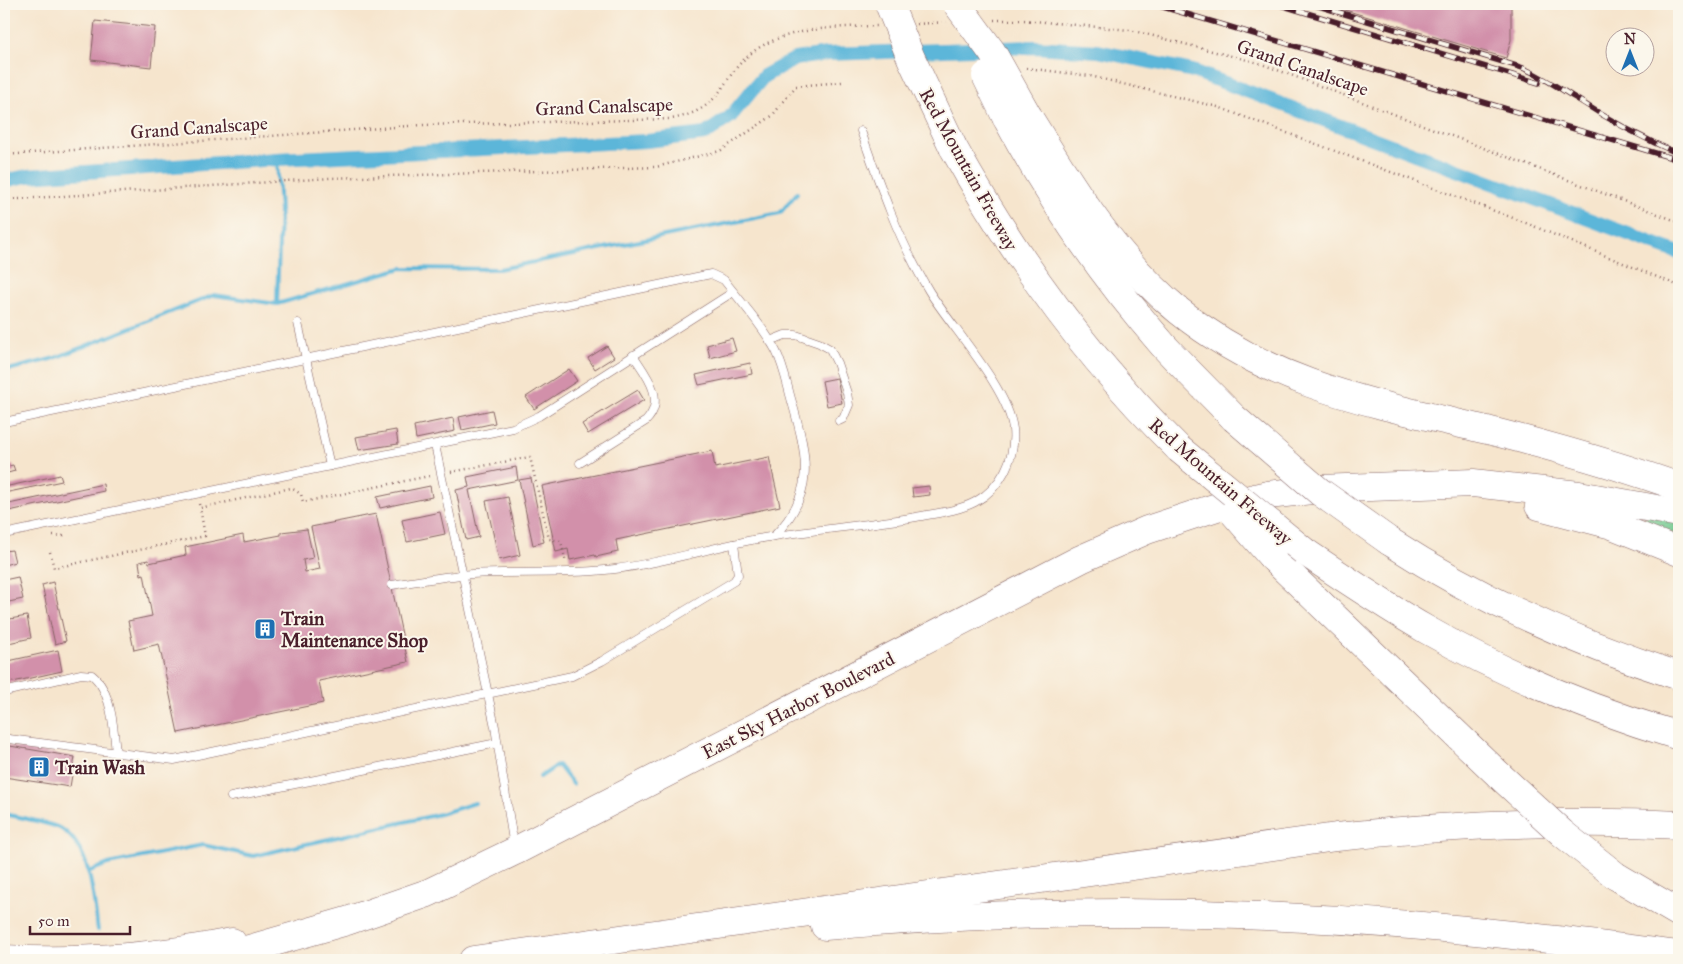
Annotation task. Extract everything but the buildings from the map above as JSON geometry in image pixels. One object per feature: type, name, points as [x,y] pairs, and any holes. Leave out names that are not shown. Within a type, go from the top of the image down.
[{"type":"highway","points":[[953,10],[973,48],[1017,117],[1062,172],[1127,260],[1178,310],[1234,348],[1291,377],[1336,393],[1562,450],[1679,487]]},
{"type":"highway","name":"Red Mountain Freeway","points":[[886,15],[953,147],[1002,231],[1057,312],[1104,370],[1179,449],[1304,552],[1385,606],[1470,653],[1559,694],[1679,736]]},
{"type":"highway","points":[[1017,117],[1052,197],[1116,288],[1178,361],[1234,418],[1314,487],[1389,541],[1460,584],[1525,617],[1589,645],[1679,676]]},
{"type":"highway","points":[[1179,449],[1272,556],[1500,776],[1568,839],[1616,876],[1679,913]]},
{"type":"highway","points":[[1394,486],[1473,483],[1499,485],[1579,495],[1679,513]]},
{"type":"highway","points":[[1394,486],[1492,497],[1551,508],[1612,525],[1679,552]]},
{"type":"highway","name":"East Sky Harbor Boulevard","points":[[211,960],[269,945],[428,892],[509,854],[1059,571],[1126,539],[1220,506],[1260,497],[1320,489],[1394,486]]},
{"type":"highway","points":[[472,960],[1336,837],[1430,828],[1523,824],[1679,825]]},
{"type":"highway","points":[[4,959],[73,960],[132,957],[236,941],[313,921],[509,854]]},
{"type":"highway","points":[[543,960],[668,943],[837,925],[972,917],[1086,914],[1238,916],[1410,925],[1679,955]]},
{"type":"lane","points":[[392,585],[463,575],[615,569],[774,536],[867,525],[964,507],[985,496],[1007,468],[1011,456],[1013,432],[1008,408],[930,292],[912,261],[885,200],[861,132]]},
{"type":"lane","points":[[4,422],[707,275],[721,278],[770,341],[782,366],[802,441],[806,467],[803,491],[788,522],[774,536]]},
{"type":"lane","points":[[4,534],[497,433],[527,423],[733,292]]},
{"type":"lane","points":[[298,323],[330,466]]},
{"type":"lane","points":[[770,341],[785,335],[796,335],[830,349],[843,379],[849,405],[843,419],[839,420]]},
{"type":"lane","points":[[580,463],[652,415],[655,403],[653,387],[632,355]]},
{"type":"lane","points":[[434,445],[497,742],[509,854]]},
{"type":"lane","points":[[9,740],[174,760],[576,675],[664,624],[736,579],[738,572],[734,544]]},
{"type":"lane","points":[[4,692],[80,674],[92,675],[101,684],[106,698],[116,754]]},
{"type":"lane","points":[[231,796],[497,742]]},
{"type":"path","points":[[911,24],[953,10]]},
{"type":"path","name":"Grand Canalscape","points":[[4,155],[423,125],[671,119],[703,110],[717,96],[738,66],[756,50],[775,39],[886,15]]},
{"type":"path","name":"Grand Canalscape","points":[[985,20],[1023,20],[1130,30],[1258,63],[1370,106],[1425,124],[1679,222]]},
{"type":"path","points":[[1026,68],[1090,76],[1218,107],[1521,221],[1679,286]]},
{"type":"path","points":[[4,200],[330,178],[656,167],[720,151],[772,116],[796,86],[842,82]]},
{"type":"path","points":[[449,472],[530,458],[549,539],[561,541],[566,563]]},
{"type":"path","points":[[200,508],[291,488],[301,494],[303,502],[429,476]]},
{"type":"path","points":[[50,552],[54,568],[205,536],[199,503]]},
{"type":"green space","points":[[1647,512],[1679,519],[1679,536],[1645,522]]},
{"type":"waterway","points":[[4,181],[27,176],[277,159],[647,141],[705,134],[730,117],[764,76],[795,59],[827,54],[1034,47],[1098,51],[1193,71],[1679,253]]},
{"type":"waterway","points":[[277,159],[280,211],[277,304]]},
{"type":"waterway","points":[[4,371],[55,358],[214,295],[277,304],[402,268],[499,269],[780,213],[797,193]]},
{"type":"waterway","points":[[540,777],[558,765],[573,784]]},
{"type":"waterway","points":[[88,872],[108,864],[203,845],[253,856],[440,814],[475,803]]},
{"type":"waterway","points":[[4,814],[58,827],[73,839],[86,862],[90,876],[98,930]]},
{"type":"railway","points":[[1153,4],[1679,160]]},
{"type":"railway","points":[[1277,4],[1539,83]]},
{"type":"railway","points":[[1312,4],[1523,68],[1627,129],[1679,154]]},
{"type":"place","name":"Train Maintenance Shop","points":[[265,629]]},
{"type":"place","name":"Train Wash","points":[[39,767]]}]
